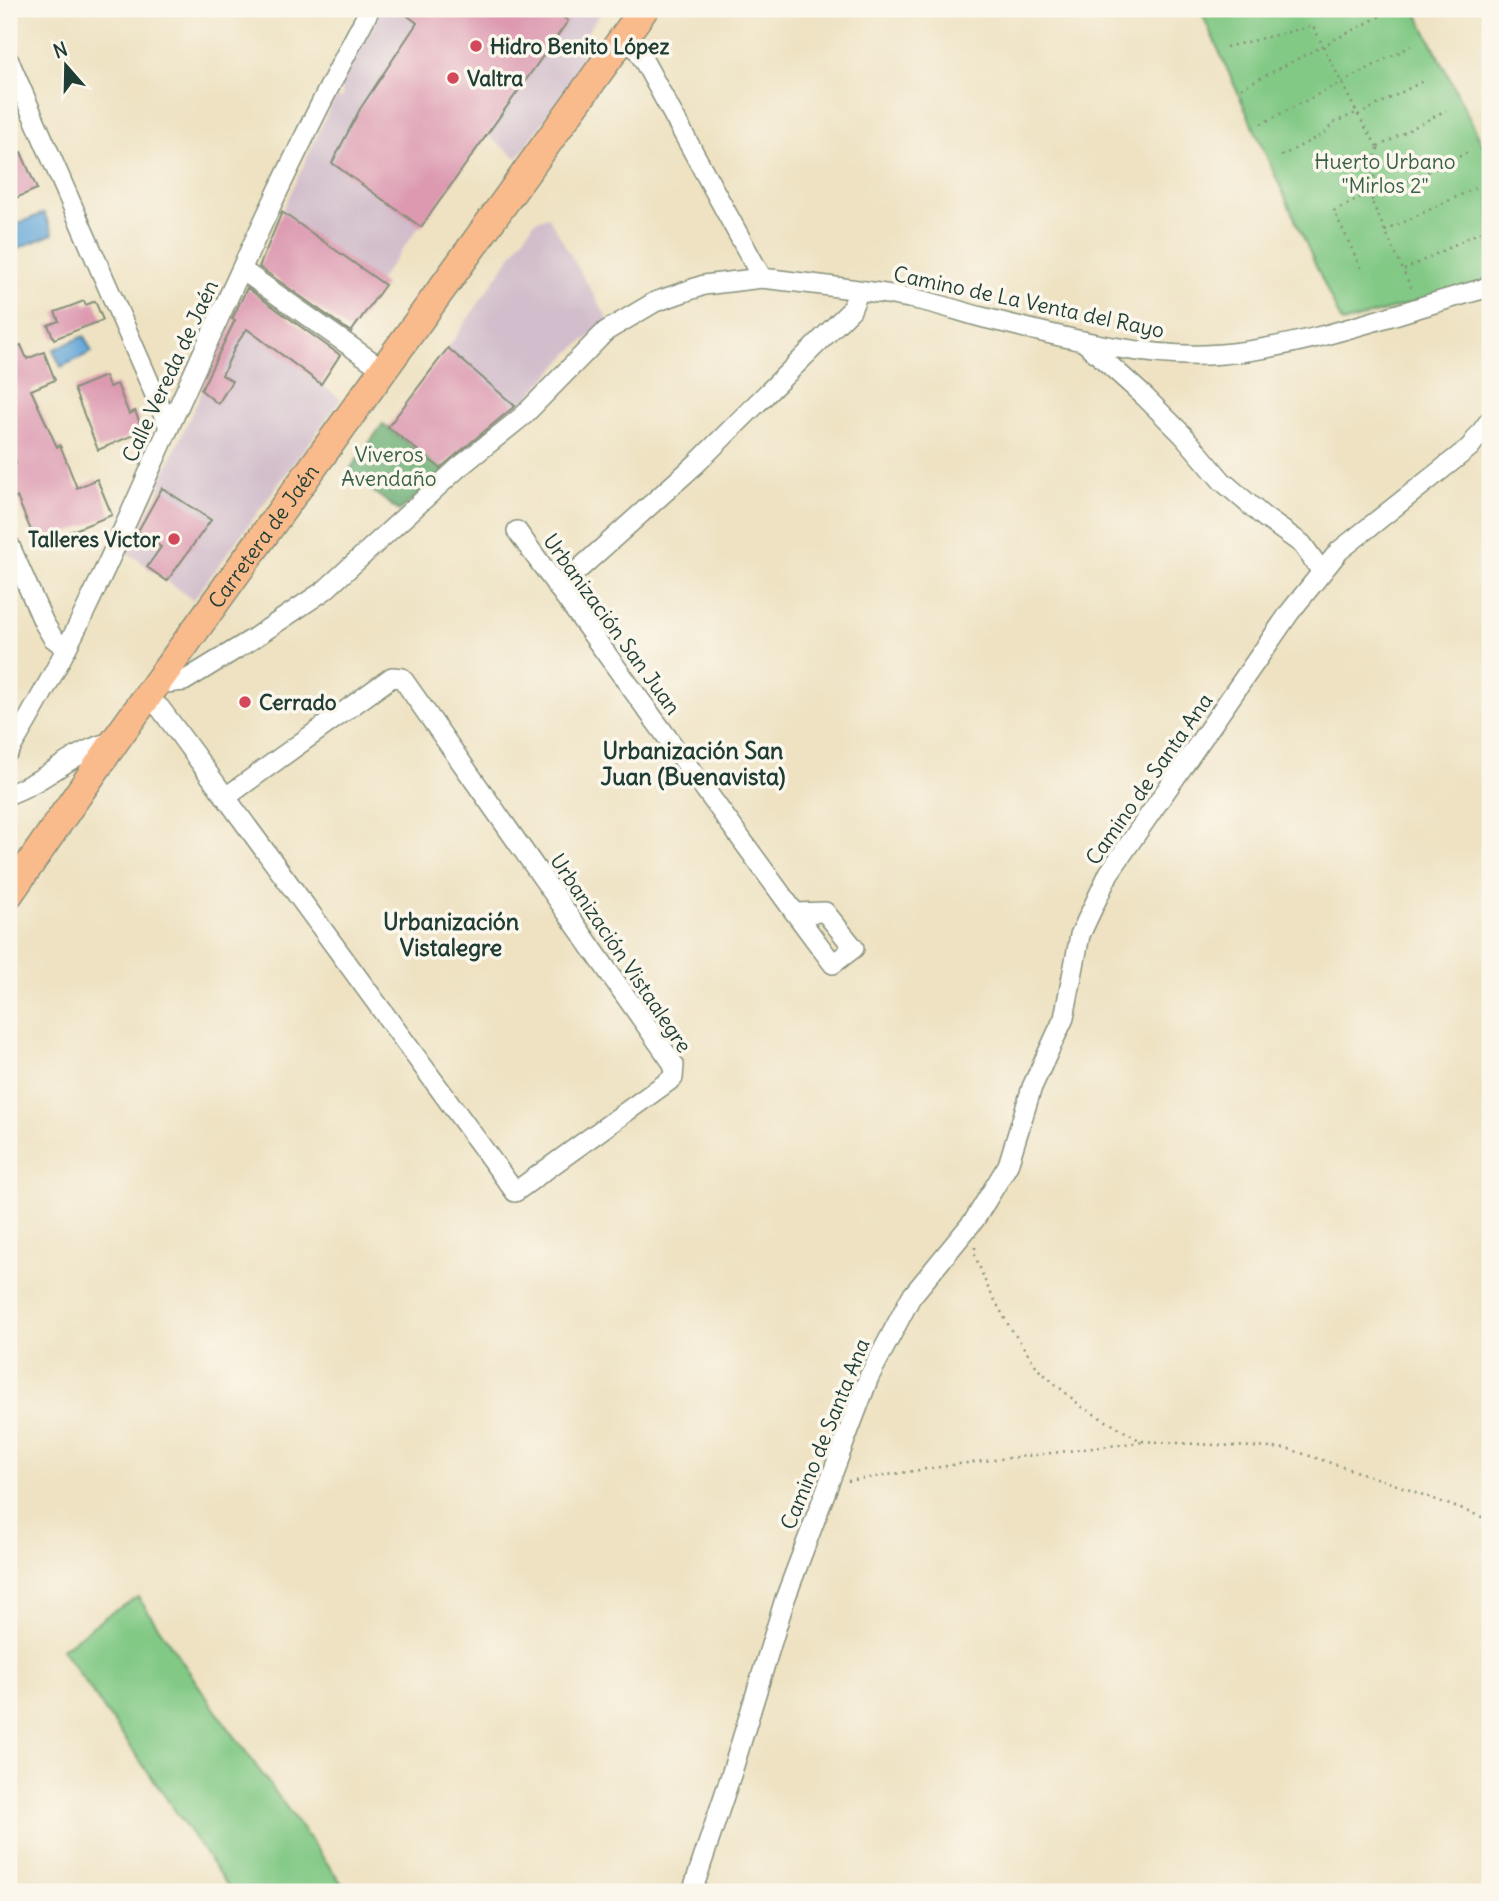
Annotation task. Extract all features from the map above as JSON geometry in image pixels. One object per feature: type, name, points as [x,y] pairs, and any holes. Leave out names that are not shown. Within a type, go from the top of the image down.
[{"type":"highway","name":"Carretera de Jaén","points":[[9,894],[115,741],[644,9]]},
{"type":"street","name":"Calle Vereda de Jaén","points":[[9,751],[32,714],[106,567],[334,76],[370,9]]},
{"type":"street","points":[[628,32],[762,278]]},
{"type":"street","points":[[9,61],[169,427]]},
{"type":"street","points":[[243,270],[384,370]]},
{"type":"street","name":"Camino de La Venta del Rayo","points":[[152,691],[184,681],[325,590],[458,468],[524,415],[606,331],[655,302],[704,285],[762,278],[911,298],[1082,340],[1169,355],[1222,354],[1292,342],[1367,324],[1490,287]]},
{"type":"street","points":[[558,588],[705,455],[851,310],[859,291]]},
{"type":"street","points":[[1082,340],[1183,435],[1222,481],[1264,517],[1302,544],[1322,572]]},
{"type":"street","name":"Camino de Santa Ana","points":[[692,1892],[733,1772],[785,1600],[869,1377],[911,1297],[975,1219],[1008,1165],[1032,1087],[1064,1018],[1080,934],[1109,873],[1290,612],[1339,551],[1470,447],[1490,420]]},
{"type":"street","name":"Urbanización San Juan","points":[[517,531],[795,913]]},
{"type":"street","points":[[9,544],[44,623],[53,638],[66,648]]},
{"type":"street","name":"Urbanización Vistaalegre","points":[[152,691],[160,708],[515,1192],[673,1078],[674,1065],[401,678],[392,677],[226,797]]},
{"type":"street","points":[[9,794],[83,752],[115,741]]},
{"type":"path","points":[[1241,88],[1394,9]]},
{"type":"path","points":[[1226,47],[1312,26],[1378,148],[1370,200],[1419,307]]},
{"type":"path","points":[[1261,124],[1411,46]]},
{"type":"path","points":[[1281,156],[1325,133],[1333,123],[1423,81]]},
{"type":"path","points":[[1378,148],[1446,110]]},
{"type":"path","points":[[1370,200],[1468,152]]},
{"type":"path","points":[[1385,231],[1475,188]]},
{"type":"path","points":[[1361,268],[1334,211],[1371,193]]},
{"type":"path","points":[[1404,270],[1490,227]]},
{"type":"path","points":[[975,1219],[975,1255],[987,1286],[1009,1326],[1039,1370],[1082,1407],[1141,1441],[1290,1449],[1490,1520]]},
{"type":"path","points":[[828,1487],[863,1478],[1147,1441]]},
{"type":"shaded area","points":[[382,9],[604,9],[586,33],[600,44],[517,158],[487,135],[379,281],[282,212],[334,99],[343,97],[341,84]]},
{"type":"shaded area","points":[[548,216],[609,321],[571,351],[518,409],[448,348],[535,221]]},
{"type":"shaded area","points":[[235,320],[341,399],[193,600],[127,552],[161,488],[160,482]]},
{"type":"green space","name":"Huerto Urbano \"Mirlos 2\"","points":[[1200,9],[1415,9],[1490,159],[1490,281],[1342,323]]},
{"type":"green space","name":"Viveros Avendaño","points":[[383,424],[445,471],[399,511],[348,472]]},
{"type":"green space","points":[[138,1597],[214,1708],[348,1892],[232,1892],[62,1649],[109,1614]]},
{"type":"water","points":[[44,213],[53,234],[14,250],[9,237],[9,227]]},
{"type":"water","points":[[84,336],[92,352],[61,367],[53,350]]},
{"type":"building","points":[[399,9],[552,9],[568,21],[421,227],[332,163],[360,109],[417,23]]},
{"type":"building","points":[[21,152],[37,189],[9,201],[9,157]]},
{"type":"building","points":[[282,212],[385,285],[351,332],[259,267]]},
{"type":"building","points":[[247,288],[340,355],[321,384],[247,329],[222,375],[232,381],[218,404],[201,390],[235,320],[232,319]]},
{"type":"building","points":[[84,301],[86,305],[95,301],[103,320],[54,339],[48,325],[59,321],[55,312]]},
{"type":"building","points":[[21,345],[27,359],[44,352],[55,380],[31,390],[57,447],[60,445],[77,488],[97,479],[112,515],[37,545],[17,497],[9,500],[9,466],[16,463],[9,446],[9,350]]},
{"type":"building","points":[[448,348],[515,406],[440,468],[388,427]]},
{"type":"building","points":[[105,376],[109,387],[117,384],[129,414],[135,411],[143,431],[98,450],[74,389]]},
{"type":"building","name":"Talleres Victor","points":[[162,488],[211,520],[167,581],[147,567],[161,547],[138,531]]},
{"type":"place","name":"Hidro Benito López","points":[[476,46]]},
{"type":"place","name":"Valtra","points":[[453,78]]},
{"type":"place","name":"Talleres Victor","points":[[174,539]]},
{"type":"place","name":"Cerrado","points":[[245,702]]},
{"type":"district","name":"Urbanización San Juan (Buenavista)","points":[[693,763]]},
{"type":"district","name":"Urbanización Vistalegre","points":[[451,934]]}]
